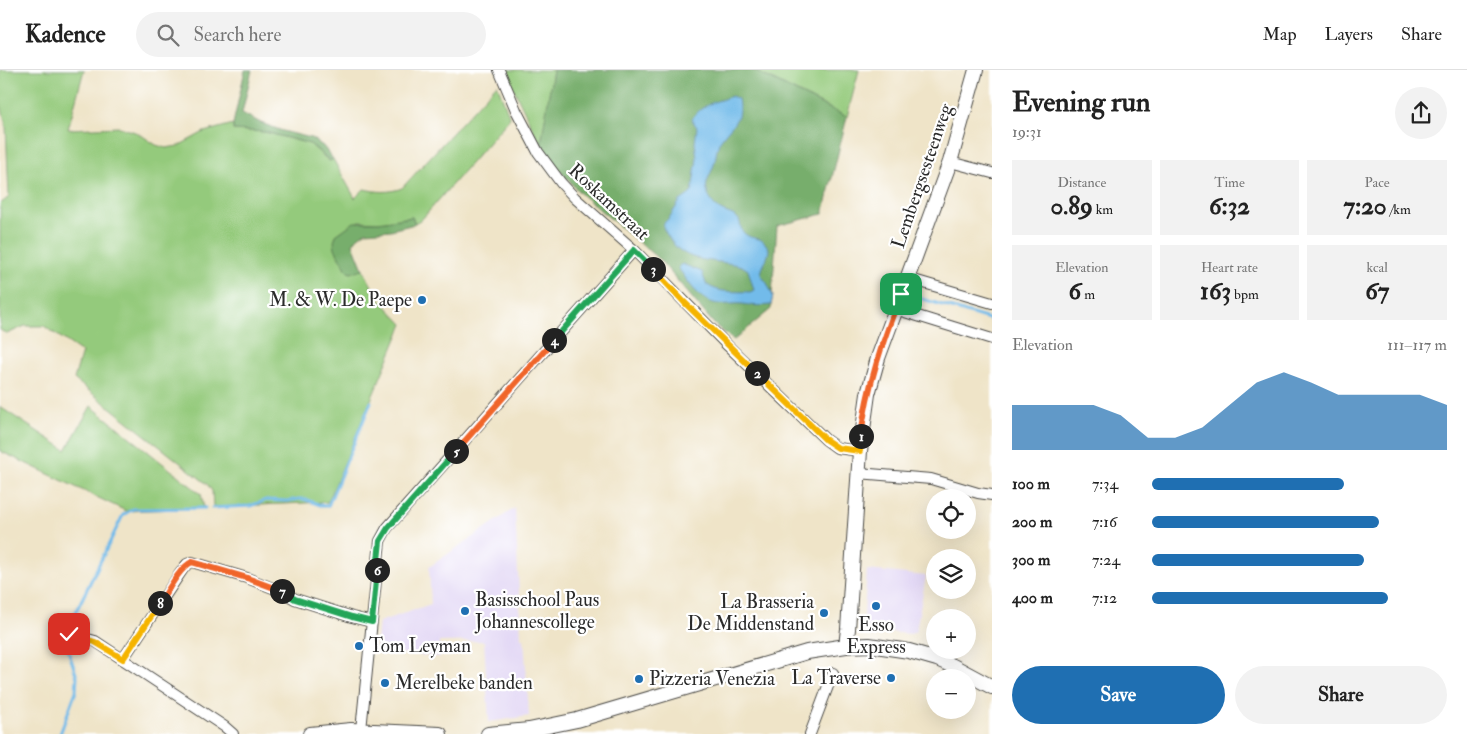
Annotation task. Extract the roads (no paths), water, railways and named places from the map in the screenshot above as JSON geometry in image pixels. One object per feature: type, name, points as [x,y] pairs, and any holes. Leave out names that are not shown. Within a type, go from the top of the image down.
[{"type":"main road","name":"Lembergsesteenweg","points":[[846,646],[858,473],[868,394],[895,309],[950,162],[976,70]]},
{"type":"main road","points":[[488,734],[529,730],[577,720],[807,652],[846,646],[869,645],[922,654],[953,666],[992,687]]},
{"type":"main road","points":[[310,734],[362,730],[440,734]]},
{"type":"street","name":"Roskamstraat","points":[[499,70],[522,122],[538,152],[574,198],[634,250],[728,346],[826,440],[838,448],[860,451]]},
{"type":"street","points":[[950,162],[992,172]]},
{"type":"street","points":[[362,730],[380,541],[388,528],[634,250]]},
{"type":"street","points":[[907,278],[992,303]]},
{"type":"street","points":[[895,309],[992,339]]},
{"type":"street","points":[[858,473],[931,479],[978,493],[992,495]]},
{"type":"street","points":[[123,659],[183,569],[192,562],[247,578],[283,592],[295,599],[372,622]]},
{"type":"street","points":[[69,634],[95,642],[123,659],[233,734]]},
{"type":"street","points":[[810,734],[834,673]]},
{"type":"water","points":[[732,96],[738,99],[739,113],[737,119],[719,143],[706,185],[709,197],[716,207],[738,218],[744,233],[760,239],[769,249],[761,275],[773,296],[771,305],[719,304],[706,300],[691,286],[679,269],[679,266],[682,264],[702,272],[706,284],[716,289],[727,291],[750,292],[754,290],[748,270],[742,266],[687,255],[670,240],[663,227],[680,201],[692,191],[697,158],[695,143],[697,127],[692,118],[707,105]]},
{"type":"waterway","points":[[919,298],[992,320]]},
{"type":"waterway","points":[[212,508],[250,506],[266,500],[287,501],[299,499],[328,506],[371,402]]},
{"type":"waterway","points":[[60,734],[76,691],[77,677],[65,641],[67,630],[123,515],[133,509],[205,508]]},
{"type":"place","name":"M. & W. De Paepe","points":[[422,300]]},
{"type":"place","name":"Esso Express","points":[[876,606]]},
{"type":"place","name":"Basisschool Paus Johannescollege","points":[[465,611]]},
{"type":"place","name":"La Brasseria De Middenstand","points":[[824,613]]},
{"type":"place","name":"Tom Leyman","points":[[359,646]]},
{"type":"place","name":"La Traverse","points":[[891,678]]},
{"type":"place","name":"Pizzeria Venezia","points":[[639,679]]},
{"type":"place","name":"Merelbeke banden","points":[[385,683]]}]
